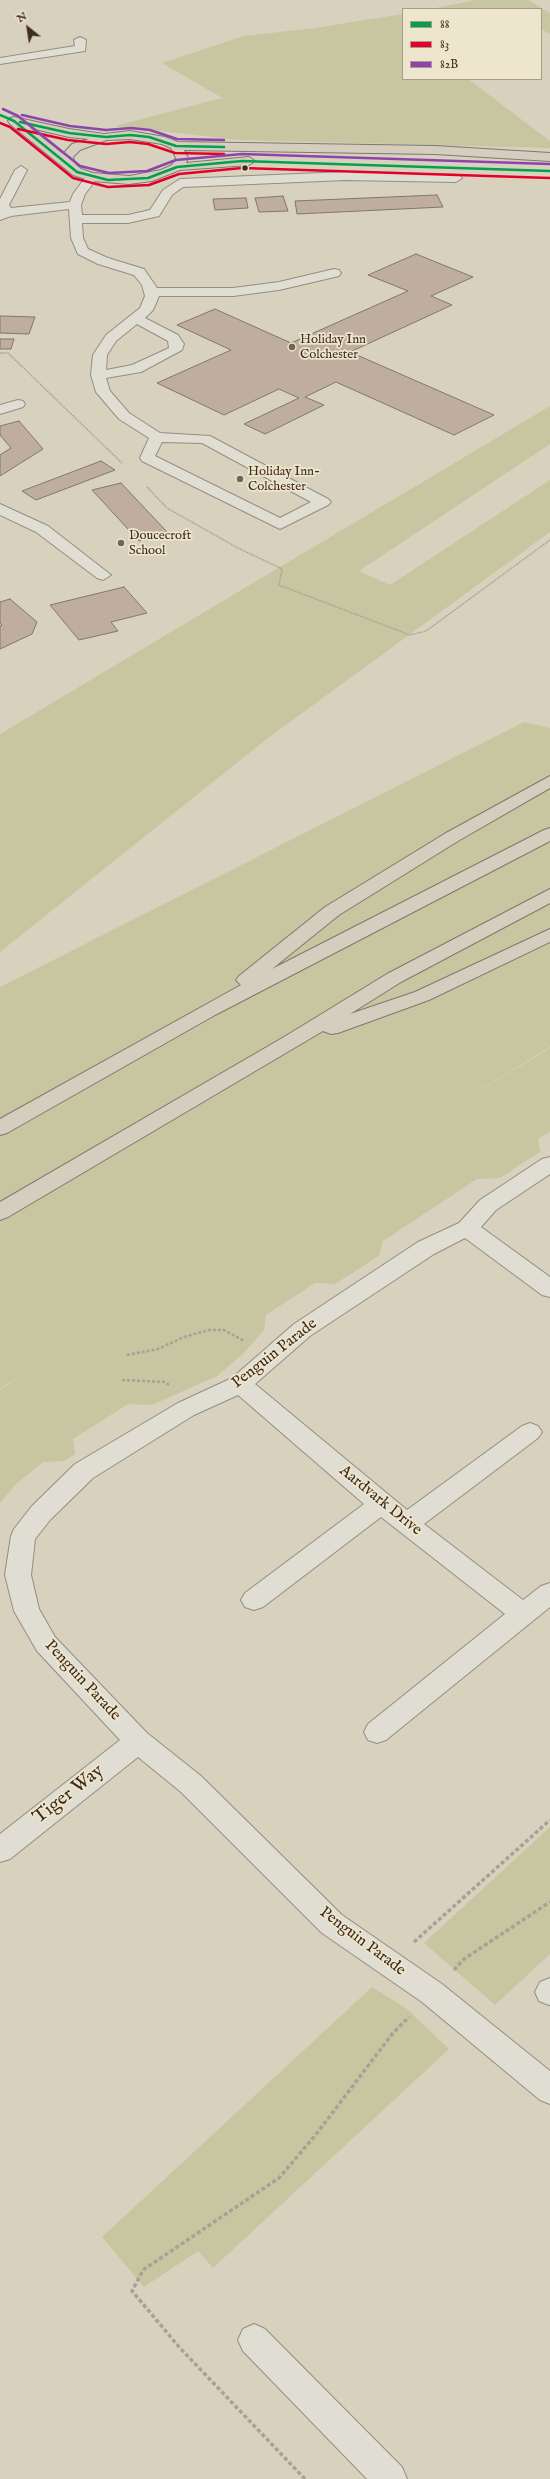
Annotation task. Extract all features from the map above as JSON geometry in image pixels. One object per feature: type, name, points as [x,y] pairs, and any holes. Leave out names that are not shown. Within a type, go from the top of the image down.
[{"type":"main road","points":[[0,115],[14,121],[69,133],[106,137],[149,137],[176,146],[435,150],[550,157]]},
{"type":"main road","points":[[14,121],[77,172],[92,177],[129,180],[148,178],[165,173],[177,167],[242,161],[550,171]]},
{"type":"main road","points":[[69,165],[67,157],[76,147],[106,137]]},
{"type":"main road","points":[[176,146],[182,158],[177,167]]},
{"type":"main road","points":[[208,1010],[332,911],[452,837],[550,781]]},
{"type":"main road","points":[[0,1128],[208,1010],[550,834]]},
{"type":"main road","points":[[0,1212],[291,1042],[394,978],[550,895]]},
{"type":"main road","points":[[291,1042],[422,996],[550,935]]},
{"type":"street","points":[[0,61],[81,49],[80,40]]},
{"type":"street","points":[[21,170],[3,206],[4,214],[75,205]]},
{"type":"street","points":[[75,219],[128,219],[155,213],[167,193],[180,183],[345,176],[456,178]]},
{"type":"street","points":[[92,177],[79,194],[75,205],[77,238],[83,251],[103,261],[139,272],[149,285],[152,296],[146,310],[111,338],[100,355],[98,375],[103,392],[124,416],[157,437],[205,439],[323,502],[280,524],[147,458],[157,437]]},
{"type":"street","points":[[151,292],[233,292],[279,286],[334,273]]},
{"type":"street","points":[[98,375],[136,369],[174,350],[177,344],[173,338],[135,318]]},
{"type":"street","points":[[0,410],[18,404]]},
{"type":"street","points":[[0,509],[42,529],[103,575]]},
{"type":"street","name":"Penguin Parade","points":[[550,1164],[488,1205],[467,1228],[426,1248],[302,1330],[240,1384],[191,1407],[84,1471],[41,1513],[23,1536],[18,1575],[27,1611],[46,1644],[138,1741],[190,1784],[332,1924],[432,1994],[550,2090]]},
{"type":"street","points":[[467,1228],[550,1289]]},
{"type":"street","name":"Aardvark Drive","points":[[240,1384],[381,1504],[523,1614]]},
{"type":"street","points":[[406,1524],[530,1432]]},
{"type":"street","points":[[254,1600],[381,1504]]},
{"type":"street","points":[[377,1732],[550,1593]]},
{"type":"street","name":"Tiger Way","points":[[0,1850],[138,1741]]},
{"type":"street","points":[[254,2340],[390,2479]]},
{"type":"path","points":[[0,352],[8,353]]},
{"type":"path","points":[[280,571],[282,577],[279,585],[398,632],[410,635],[426,630],[550,540]]},
{"type":"path","points":[[127,1356],[158,1349],[184,1337],[210,1330],[224,1330],[272,1357]]},
{"type":"path","points":[[122,1380],[165,1382],[177,1391],[191,1407]]},
{"type":"path","points":[[390,1964],[550,1820]]},
{"type":"path","points":[[305,2479],[180,2348],[132,2291],[143,2270],[278,2178],[314,2137],[393,2033],[464,1959],[550,1902]]},
{"type":"shaded area","points":[[475,0],[528,0],[542,8],[436,8]]},
{"type":"shaded area","points":[[542,8],[550,13],[550,34],[542,30]]},
{"type":"shaded area","points":[[402,14],[402,80],[469,80],[550,141],[550,148],[239,140],[115,126],[222,98],[162,63],[244,36],[315,28]]},
{"type":"shaded area","points":[[550,406],[550,444],[359,571],[390,585],[550,480],[550,532],[268,738],[0,952],[0,734]]},
{"type":"shaded area","points":[[524,722],[550,728],[550,1047],[416,1129],[550,1048],[550,1132],[538,1139],[540,1152],[500,1178],[477,1179],[383,1241],[379,1256],[335,1284],[315,1283],[266,1315],[264,1330],[243,1354],[217,1376],[152,1405],[128,1404],[73,1439],[75,1454],[64,1461],[43,1462],[16,1484],[0,1503],[0,1390],[36,1366],[0,1389],[0,987]]},
{"type":"shaded area","points":[[550,1827],[550,1954],[495,2005],[424,1943]]},
{"type":"shaded area","points":[[372,1987],[407,2009],[449,2049],[213,2268],[198,2251],[144,2287],[102,2237]]},
{"type":"building","points":[[437,195],[443,207],[297,214],[295,201]]},
{"type":"building","points":[[283,196],[288,211],[259,212],[255,198]]},
{"type":"building","points":[[246,198],[248,208],[215,210],[213,199]]},
{"type":"building","name":"Holiday Inn Colchester","points":[[416,254],[473,277],[431,296],[452,305],[350,352],[494,415],[454,435],[336,382],[305,397],[324,405],[265,434],[244,424],[299,398],[279,389],[224,415],[157,383],[231,350],[177,325],[215,309],[291,343],[408,291],[368,275]]},
{"type":"building","points":[[0,316],[35,317],[29,334],[0,333]]},
{"type":"building","points":[[0,339],[14,339],[11,349],[0,349]]},
{"type":"building","points":[[19,421],[43,449],[0,476],[0,455],[11,448],[0,435],[0,426]]},
{"type":"building","points":[[101,461],[115,470],[36,500],[22,491]]},
{"type":"building","points":[[121,483],[169,534],[139,541],[92,490]]},
{"type":"building","points":[[124,587],[147,613],[111,622],[118,631],[79,640],[50,605]]},
{"type":"building","points":[[10,599],[37,622],[32,634],[0,649],[0,626],[2,625],[0,623],[0,602]]},
{"type":"transit line","name":"82B","points":[[3,109],[18,116],[80,166],[109,173],[147,171],[176,160],[242,154],[550,164]]},
{"type":"transit line","name":"88","points":[[0,115],[14,121],[77,172],[108,180],[148,178],[177,167],[242,161],[550,171]]},
{"type":"transit line","name":"82B","points":[[22,115],[70,126],[106,130],[131,128],[150,130],[177,139],[224,140]]},
{"type":"transit line","name":"88","points":[[20,122],[69,133],[106,137],[130,135],[149,137],[176,146],[224,147]]},
{"type":"transit line","name":"83","points":[[0,123],[10,127],[73,178],[108,187],[149,185],[179,174],[242,168],[550,178]]},
{"type":"transit line","name":"83","points":[[18,129],[68,140],[106,144],[130,142],[148,144],[175,153],[224,154]]},
{"type":"place","name":"Holiday Inn Colchester","points":[[292,347]]},
{"type":"place","name":"Holiday Inn- Colchester","points":[[240,479]]},
{"type":"place","name":"Doucecroft School","points":[[121,543]]}]
